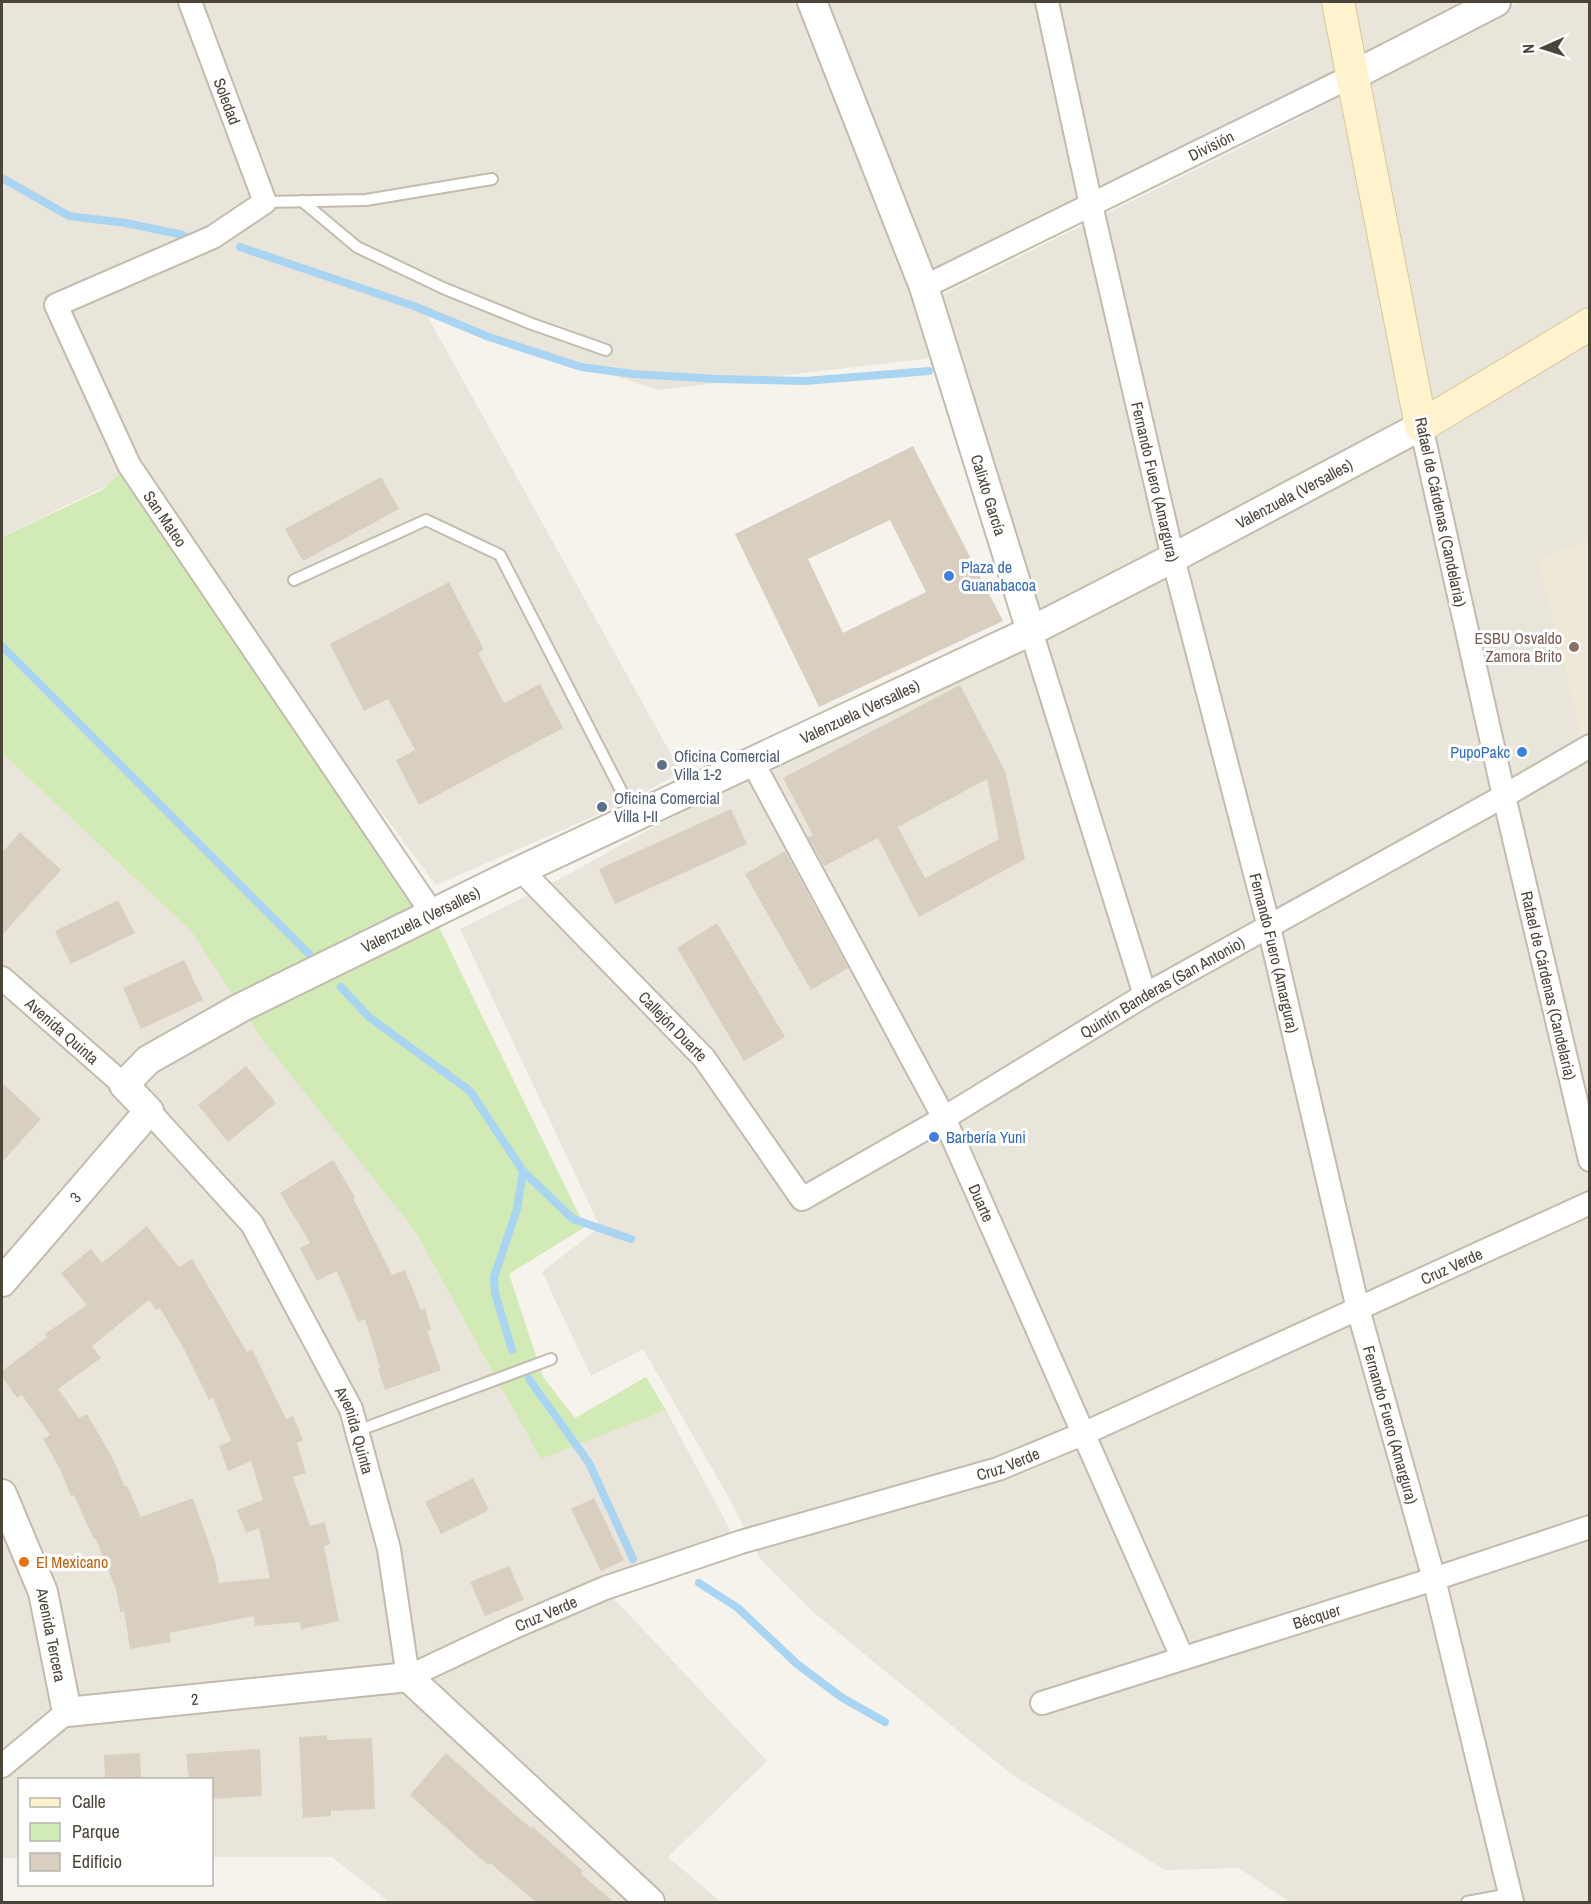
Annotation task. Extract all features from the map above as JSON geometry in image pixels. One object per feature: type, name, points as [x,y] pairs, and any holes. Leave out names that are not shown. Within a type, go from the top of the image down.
[{"type":"main road","name":"Rafael de Cárdenas (Candelaria)","points":[[1338,2],[1421,426]]},
{"type":"main road","name":"Valenzuela (Versalles)","points":[[1421,426],[1590,324]]},
{"type":"street","name":"Soledad","points":[[190,2],[265,202]]},
{"type":"street","name":"Calixto García","points":[[812,2],[924,287],[1144,995]]},
{"type":"street","name":"Fernando Fuero (Amargura)","points":[[1047,2],[1091,206],[1173,558],[1269,927],[1358,1309],[1434,1579],[1511,1898]]},
{"type":"street","name":"División","points":[[924,287],[1354,75],[1496,2]]},
{"type":"street","name":"San Mateo","points":[[265,202],[213,237],[56,304],[129,465],[432,913]]},
{"type":"street","name":"Valenzuela (Versalles)","points":[[124,1085],[148,1060],[240,1008],[521,870],[1031,631],[1421,426]]},
{"type":"street","name":"Rafael de Cárdenas (Candelaria)","points":[[1421,426],[1570,1083],[1590,1160]]},
{"type":"street","name":"Quintín Banderas (San Antonio)","points":[[802,1199],[944,1118],[1144,995],[1590,746]]},
{"type":"street","name":"Duarte","points":[[752,761],[944,1118],[1182,1657]]},
{"type":"street","name":"Callejón Duarte","points":[[521,870],[704,1058],[802,1199]]},
{"type":"street","name":"Avenida Quinta","points":[[2,978],[124,1085],[252,1224],[351,1408],[389,1549],[408,1677]]},
{"type":"street","points":[[1570,1083],[1590,1070]]},
{"type":"street","name":"3","points":[[2,1282],[149,1111]]},
{"type":"street","name":"Cruz Verde","points":[[408,1677],[512,1628],[605,1588],[741,1542],[998,1468],[1084,1433],[1590,1203]]},
{"type":"street","name":"Avenida Tercera","points":[[2,1494],[43,1592],[67,1712]]},
{"type":"street","name":"Bécquer","points":[[1042,1703],[1434,1579],[1590,1527]]},
{"type":"street","points":[[408,1677],[650,1902]]},
{"type":"street","name":"2","points":[[67,1712],[408,1677]]},
{"type":"street","points":[[2,1766],[67,1712]]},
{"type":"lane","points":[[265,202],[366,200],[492,179]]},
{"type":"lane","points":[[302,201],[357,247],[463,296],[532,324],[606,350]]},
{"type":"lane","points":[[294,580],[426,520],[500,555],[627,802],[633,818]]},
{"type":"lane","points":[[357,1431],[551,1359]]},
{"type":"lane","points":[[1467,1902],[1511,1898]]},
{"type":"shaded area","points":[[2,2],[1496,2],[924,287],[941,357],[658,390],[426,314],[681,772],[627,802],[436,885],[129,475],[3,536]]},
{"type":"shaded area","points":[[1518,2],[1589,2],[1589,1902],[1290,1902],[1239,1868],[1165,1870],[1011,1774],[813,1612],[760,1559],[729,1498],[643,1349],[591,1376],[542,1272],[600,1227],[460,929],[554,882],[781,757],[1036,635],[937,297],[1286,125]]},
{"type":"shaded area","name":"ESBU Osvaldo Zamora Brito","points":[[1589,540],[1590,734],[1582,739],[1538,560]]},
{"type":"shaded area","points":[[2,753],[191,931],[264,1042],[415,1231],[541,1458],[666,1410],[735,1539],[605,1589],[767,1761],[668,1857],[721,1902],[389,1902],[332,1857],[213,1857],[213,1778],[18,1778],[18,1858],[2,1858]]},
{"type":"green space","points":[[129,465],[432,913],[585,1227],[509,1274],[543,1377],[575,1418],[646,1377],[666,1410],[541,1459],[415,1231],[264,1042],[191,931],[2,753],[2,532],[4,536],[102,490]]},
{"type":"building","name":"Plaza de Guanabacoa","points":[[913,446],[1003,621],[819,707],[735,534]],"holes":[[[890,520],[926,592],[843,633],[808,559]]]},
{"type":"building","points":[[381,477],[399,509],[303,561],[285,529]]},
{"type":"building","points":[[449,582],[484,650],[478,653],[504,703],[540,684],[563,728],[419,805],[396,760],[415,750],[388,699],[364,711],[330,644]]},
{"type":"building","points":[[960,685],[1005,771],[1025,859],[919,917],[878,838],[824,866],[808,837],[813,835],[783,778]],"holes":[[[987,779],[999,839],[925,878],[898,827]]]},
{"type":"building","points":[[731,809],[747,844],[615,904],[599,869]]},
{"type":"building","points":[[20,832],[61,870],[2,935],[2,853]]},
{"type":"building","points":[[785,851],[848,968],[811,990],[745,874]]},
{"type":"building","points":[[118,900],[135,933],[71,964],[55,931]]},
{"type":"building","points":[[717,923],[785,1037],[744,1061],[677,948]]},
{"type":"building","points":[[184,960],[203,1000],[141,1029],[123,988]]},
{"type":"building","points":[[246,1066],[276,1103],[228,1142],[198,1105]]},
{"type":"building","points":[[2,1083],[41,1119],[2,1162]]},
{"type":"building","points":[[333,1160],[355,1197],[353,1198],[392,1275],[405,1270],[421,1310],[425,1308],[431,1330],[427,1331],[441,1370],[385,1390],[365,1319],[358,1322],[337,1271],[317,1281],[300,1248],[310,1243],[280,1193]]},
{"type":"building","points":[[147,1226],[179,1267],[192,1259],[247,1352],[252,1349],[286,1419],[293,1416],[303,1440],[297,1443],[306,1473],[293,1477],[310,1526],[325,1522],[330,1544],[324,1546],[339,1621],[301,1629],[300,1622],[255,1626],[254,1616],[169,1633],[171,1642],[130,1649],[124,1611],[120,1612],[116,1589],[96,1539],[94,1540],[74,1495],[71,1496],[60,1469],[43,1439],[50,1435],[22,1395],[17,1398],[2,1377],[2,1371],[47,1337],[45,1334],[87,1305],[61,1273],[91,1249],[102,1263]],"holes":[[[149,1300],[156,1310],[160,1308],[184,1349],[209,1400],[213,1398],[231,1441],[219,1446],[228,1471],[251,1461],[263,1500],[237,1510],[246,1533],[259,1528],[270,1578],[219,1583],[215,1561],[193,1498],[141,1517],[113,1459],[87,1414],[79,1418],[58,1389],[101,1358],[92,1346]]]},
{"type":"building","points":[[473,1478],[489,1510],[441,1534],[425,1502]]},
{"type":"building","points":[[594,1498],[624,1560],[601,1571],[571,1509]]},
{"type":"building","points":[[509,1566],[524,1600],[485,1616],[470,1582]]},
{"type":"building","points":[[327,1735],[327,1740],[372,1738],[375,1809],[331,1811],[331,1816],[303,1818],[299,1737]]},
{"type":"building","points":[[260,1749],[262,1796],[213,1799],[213,1778],[189,1778],[186,1754]]},
{"type":"building","points":[[140,1753],[141,1778],[105,1778],[104,1755]]},
{"type":"building","points":[[446,1753],[583,1871],[581,1874],[614,1902],[536,1902],[466,1846],[410,1795]]},
{"type":"waterway","points":[[2,178],[69,216],[126,223],[183,235]]},
{"type":"waterway","points":[[240,247],[414,306],[489,337],[581,367],[633,374],[805,381],[929,371]]},
{"type":"waterway","points":[[2,646],[309,954]]},
{"type":"waterway","points":[[341,987],[369,1017],[470,1091],[523,1171],[573,1219],[631,1239]]},
{"type":"waterway","points":[[512,1350],[495,1293],[494,1277],[517,1209],[523,1171]]},
{"type":"waterway","points":[[529,1379],[589,1463],[633,1559]]},
{"type":"waterway","points":[[699,1583],[738,1608],[797,1664],[841,1697],[885,1722]]},
{"type":"place","name":"Plaza de Guanabacoa","points":[[949,576]]},
{"type":"place","name":"ESBU Osvaldo Zamora Brito","points":[[1574,647]]},
{"type":"place","name":"PupoPakc","points":[[1522,752]]},
{"type":"place","name":"Oficina Comercial Villa 1-2","points":[[662,765]]},
{"type":"place","name":"Oficina Comercial Villa I-II","points":[[602,807]]},
{"type":"place","name":"Barbería Yuni","points":[[934,1137]]},
{"type":"place","name":"El Mexicano","points":[[24,1562]]}]
